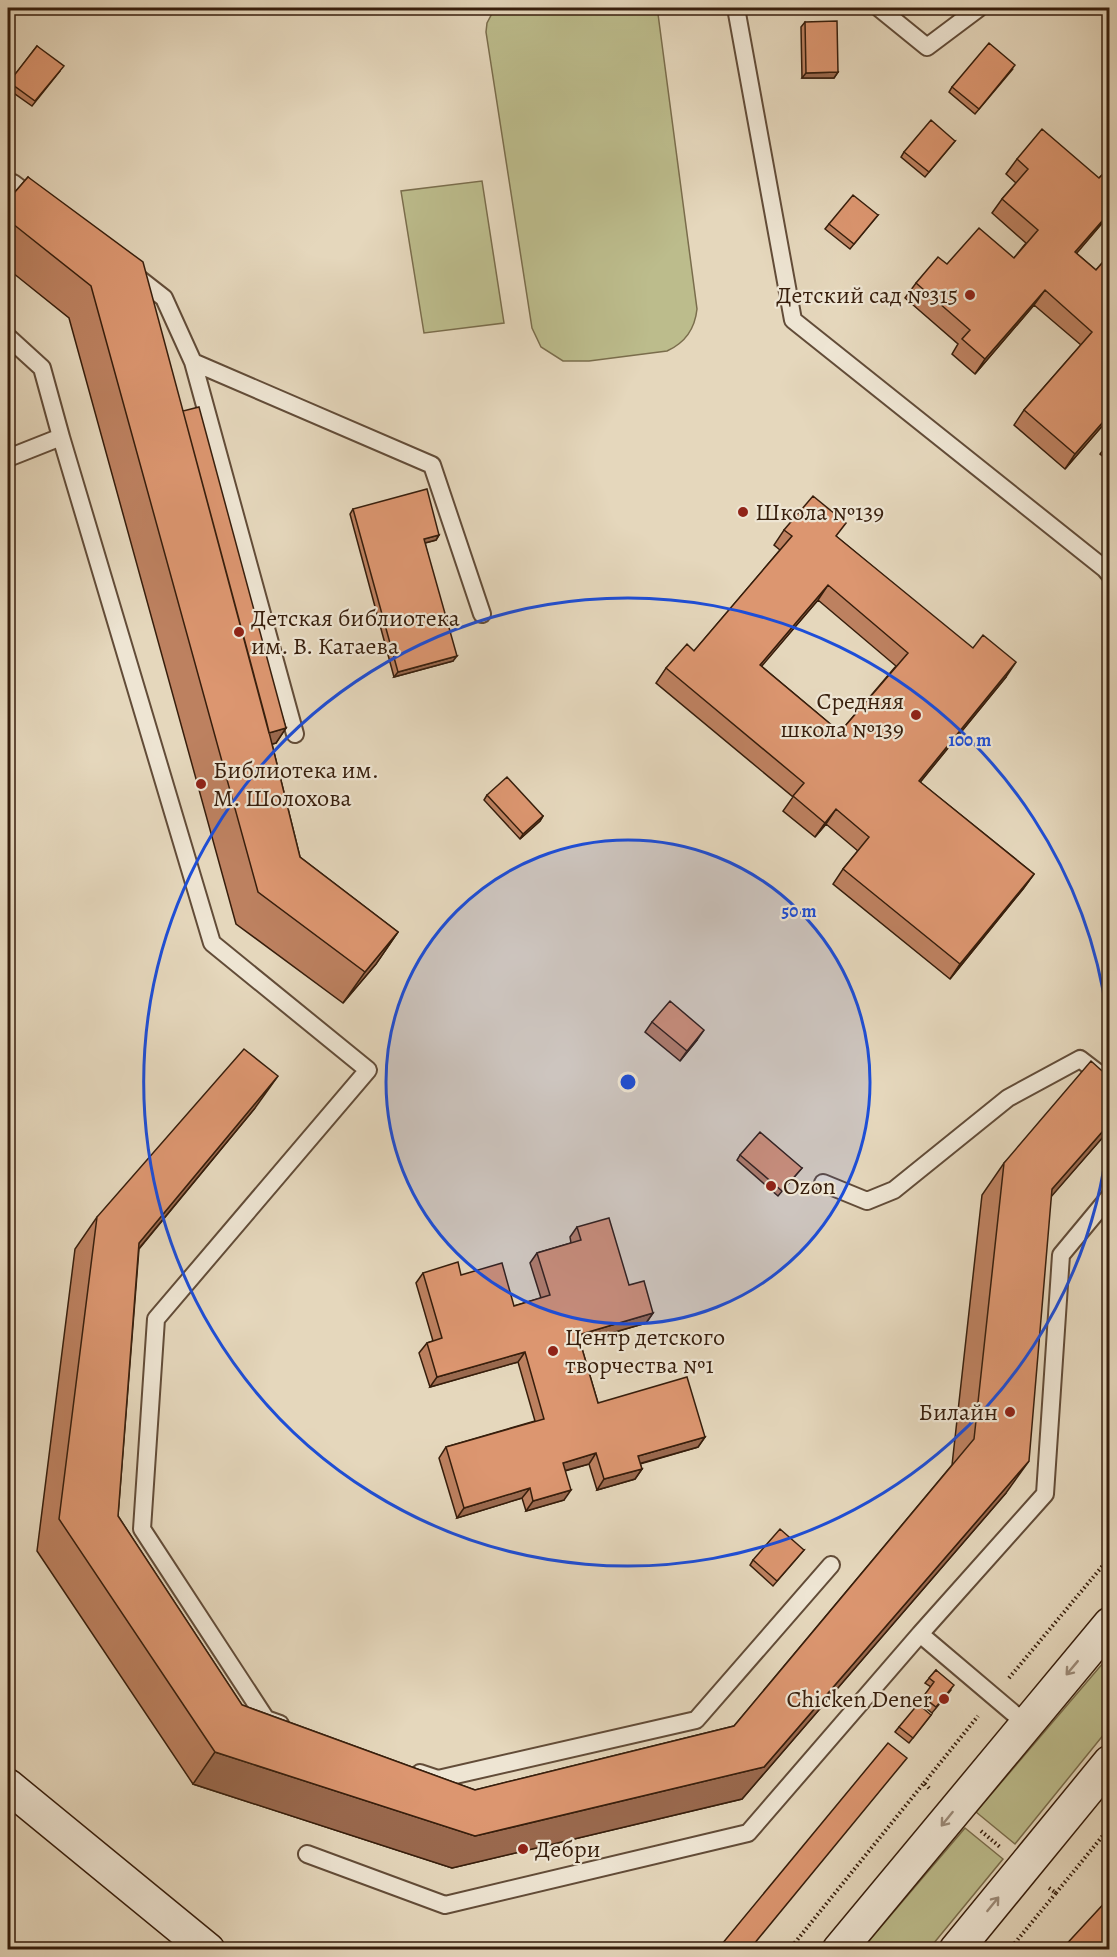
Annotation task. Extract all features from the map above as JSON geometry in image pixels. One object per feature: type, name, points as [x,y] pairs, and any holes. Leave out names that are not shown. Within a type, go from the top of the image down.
[{"type":"main road","points":[[839,1950],[1025,1723],[1110,1624]]},
{"type":"main road","points":[[956,1950],[1110,1762]]},
{"type":"main road","points":[[8,1786],[208,1950]]},
{"type":"lane","points":[[736,8],[793,320],[1110,575]]},
{"type":"lane","points":[[879,8],[927,47],[979,8]]},
{"type":"lane","points":[[8,189],[13,183],[51,212]]},
{"type":"lane","points":[[117,262],[164,298],[192,362],[295,734]]},
{"type":"lane","points":[[8,337],[42,368],[212,943],[368,1070],[156,1319],[142,1529],[266,1719],[298,1730]]},
{"type":"lane","points":[[192,362],[432,465],[482,614]]},
{"type":"lane","points":[[8,458],[61,437]]},
{"type":"lane","points":[[823,1184],[867,1201],[894,1190],[1008,1098],[1080,1059],[1110,1082]]},
{"type":"lane","points":[[307,1854],[445,1905],[748,1833],[1045,1494],[1061,1255],[1110,1196]]},
{"type":"lane","points":[[406,1767],[438,1779],[696,1720],[831,1565]]},
{"type":"lane","points":[[920,1634],[1025,1723]]},
{"type":"path","points":[[789,1950],[994,1696],[1110,1557]]},
{"type":"path","points":[[924,1783],[933,1791]]},
{"type":"path","points":[[1010,1950],[1110,1827]]},
{"type":"path","points":[[977,1828],[1008,1853]]},
{"type":"path","points":[[1048,1886],[1056,1893]]},
{"type":"green space","points":[[495,8],[654,8],[658,14],[697,309],[688,334],[673,348],[667,351],[589,361],[563,361],[541,347],[532,328],[486,32],[487,23]]},
{"type":"green space","points":[[482,181],[504,323],[424,333],[401,191]]},
{"type":"green space","points":[[1109,1656],[1109,1728],[1015,1844],[976,1812]]},
{"type":"green space","points":[[965,1828],[1003,1859],[929,1949],[862,1949]]},
{"type":"building","points":[[837,21],[838,72],[806,73],[805,22]]},
{"type":"building","points":[[989,43],[1015,65],[979,109],[952,87]]},
{"type":"building","points":[[37,46],[64,66],[35,101],[9,82]]},
{"type":"building","points":[[931,120],[955,141],[929,172],[904,152]]},
{"type":"building","points":[[1042,129],[1099,178],[1110,167],[1110,212],[1075,252],[1096,270],[1110,254],[1110,414],[1075,454],[1024,410],[1092,332],[1045,290],[985,359],[962,339],[970,330],[916,283],[938,257],[947,264],[979,228],[1014,258],[1038,230],[1002,199],[1028,169],[1017,159]]},
{"type":"building","points":[[28,177],[143,262],[266,720],[300,857],[398,932],[365,972],[258,892],[91,286],[8,220],[8,200]]},
{"type":"building","points":[[853,195],[878,215],[854,244],[829,224]]},
{"type":"building","points":[[199,407],[286,728],[269,733],[183,411]]},
{"type":"building","points":[[1110,441],[1110,454],[1103,448]]},
{"type":"building","points":[[427,489],[439,535],[424,539],[457,656],[398,672],[353,509]]},
{"type":"building","name":"Средняя школа №139","points":[[813,496],[846,523],[836,536],[973,648],[983,635],[1016,662],[919,781],[1034,874],[960,964],[843,869],[869,837],[836,809],[825,823],[793,796],[804,783],[666,668],[687,644],[694,651],[792,536],[784,530]],"holes":[[[828,585],[908,653],[840,732],[760,665]]]},
{"type":"building","points":[[507,777],[543,816],[523,834],[487,795]]},
{"type":"building","points":[[670,1001],[704,1030],[687,1051],[652,1022]]},
{"type":"building","points":[[244,1049],[278,1076],[139,1243],[118,1516],[242,1705],[475,1790],[734,1726],[974,1439],[1004,1163],[1091,1061],[1110,1078],[1110,1123],[1052,1189],[1029,1461],[764,1767],[475,1836],[215,1752],[59,1519],[97,1217]]},
{"type":"building","points":[[760,1132],[802,1168],[782,1191],[740,1155]]},
{"type":"building","name":"Центр детского творчества №1","points":[[609,1218],[629,1285],[644,1281],[653,1313],[578,1335],[598,1403],[687,1377],[705,1437],[638,1456],[642,1469],[604,1479],[596,1453],[563,1463],[571,1490],[533,1501],[530,1488],[464,1508],[446,1447],[544,1419],[525,1352],[437,1377],[427,1343],[442,1338],[423,1273],[458,1262],[461,1275],[502,1263],[514,1306],[550,1295],[537,1253],[581,1240],[577,1227]]},
{"type":"building","points":[[780,1529],[804,1550],[777,1581],[753,1560]]},
{"type":"building","points":[[936,1670],[954,1685],[936,1707],[923,1697],[934,1682],[929,1678]]},
{"type":"building","points":[[918,1704],[931,1715],[913,1738],[899,1727]]},
{"type":"building","points":[[888,1743],[907,1758],[749,1950],[717,1950]]},
{"type":"building","points":[[1110,1897],[1110,1950],[1061,1950]]},
{"type":"place","name":"Детский сад №315","points":[[970,295]]},
{"type":"place","name":"Школа №139","points":[[743,512]]},
{"type":"place","name":"Детская библиотека им. В. Катаева","points":[[239,632]]},
{"type":"place","name":"Средняя школа №139","points":[[916,715]]},
{"type":"place","name":"Библиотека им. М. Шолохова","points":[[201,784]]},
{"type":"place","name":"Ozon","points":[[771,1186]]},
{"type":"place","name":"Центр детского творчества №1","points":[[553,1351]]},
{"type":"place","name":"Билайн","points":[[1010,1412]]},
{"type":"place","name":"Chicken Dener","points":[[944,1699]]},
{"type":"place","name":"Дебри","points":[[523,1849]]}]
